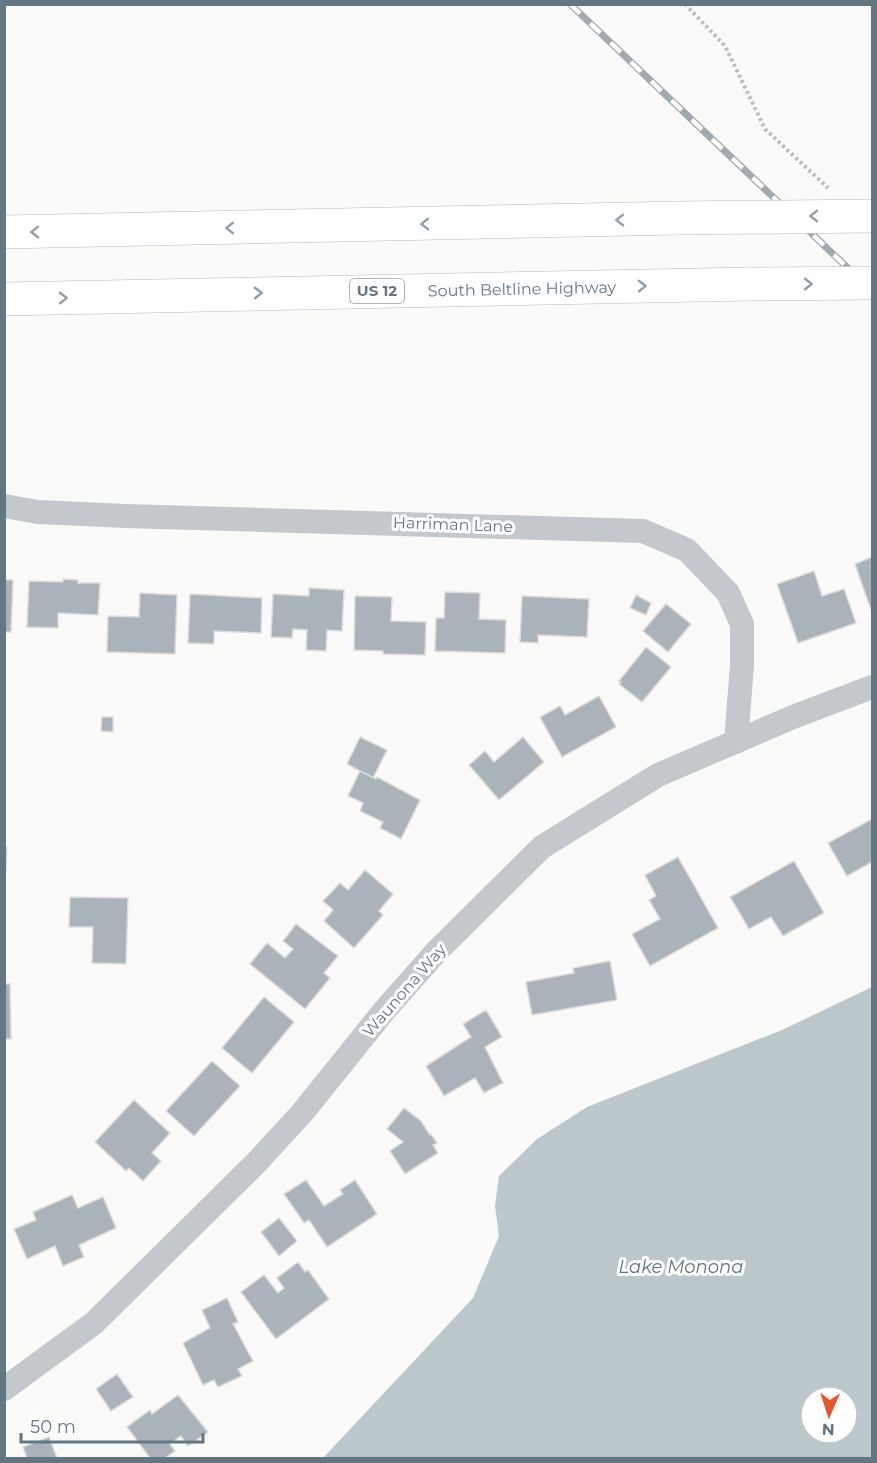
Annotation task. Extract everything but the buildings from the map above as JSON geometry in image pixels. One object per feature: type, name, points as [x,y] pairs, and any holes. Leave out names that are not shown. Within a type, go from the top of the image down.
[{"type":"highway","points":[[4,232],[873,216]]},
{"type":"highway","name":"South Beltline Highway","points":[[4,299],[750,284],[873,284]]},
{"type":"street","name":"Harriman Lane","points":[[4,506],[38,512],[126,516],[332,520],[643,531],[687,550],[728,593],[742,624],[742,665],[736,742]]},
{"type":"street","name":"Waunona Way","points":[[4,1389],[94,1323],[256,1163],[302,1113],[384,1011],[437,951],[542,847],[658,775],[793,717],[873,687]]},
{"type":"path","points":[[685,4],[725,46],[765,129],[833,192]]},
{"type":"water","name":"Lake Monona","points":[[872,987],[872,1458],[323,1458],[473,1298],[499,1236],[495,1206],[499,1176],[537,1139],[587,1107],[782,1030]]},
{"type":"railway","points":[[570,4],[872,291]]}]
